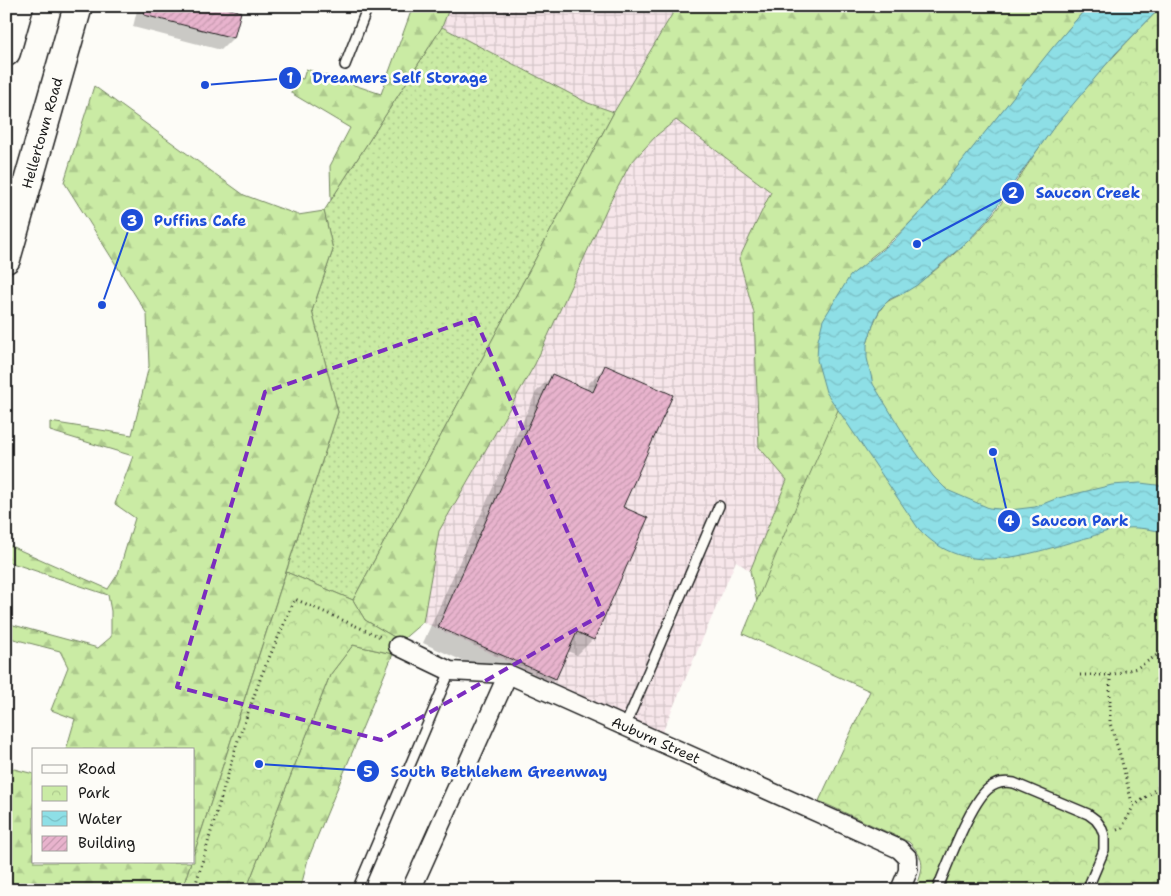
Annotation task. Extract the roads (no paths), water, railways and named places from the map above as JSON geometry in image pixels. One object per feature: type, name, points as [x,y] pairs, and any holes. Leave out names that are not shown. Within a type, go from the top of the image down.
[{"type":"highway","points":[[6,52],[19,6]]},
{"type":"highway","name":"Hellertown Road","points":[[6,259],[78,6]]},
{"type":"street","name":"Auburn Street","points":[[398,646],[450,671],[508,674],[899,849],[908,858],[908,871],[900,890]]},
{"type":"street","points":[[411,890],[508,674]]},
{"type":"lane","points":[[345,65],[368,6]]},
{"type":"lane","points":[[625,726],[719,506]]},
{"type":"lane","points":[[357,890],[450,671]]},
{"type":"lane","points":[[936,890],[977,801],[996,783],[1003,782],[1014,783],[1084,812],[1096,820],[1104,835],[1104,850],[1087,890]]},
{"type":"water","points":[[1088,6],[1162,6],[1115,54],[1054,127],[987,220],[968,241],[917,285],[890,299],[881,308],[875,319],[867,344],[867,358],[873,384],[910,444],[933,476],[947,490],[989,508],[1010,510],[1035,507],[1058,498],[1112,485],[1140,483],[1165,486],[1165,532],[1122,528],[1023,555],[978,559],[957,554],[937,545],[918,528],[826,392],[817,360],[818,340],[823,320],[850,276],[892,242],[927,205]]},
{"type":"place","name":"Dreamers Self Storage","points":[[205,85]]},
{"type":"place","name":"Saucon Creek","points":[[917,244]]},
{"type":"place","name":"Puffins Cafe","points":[[102,305]]},
{"type":"place","name":"Saucon Park","points":[[993,452]]},
{"type":"place","name":"South Bethlehem Greenway","points":[[259,764]]}]
